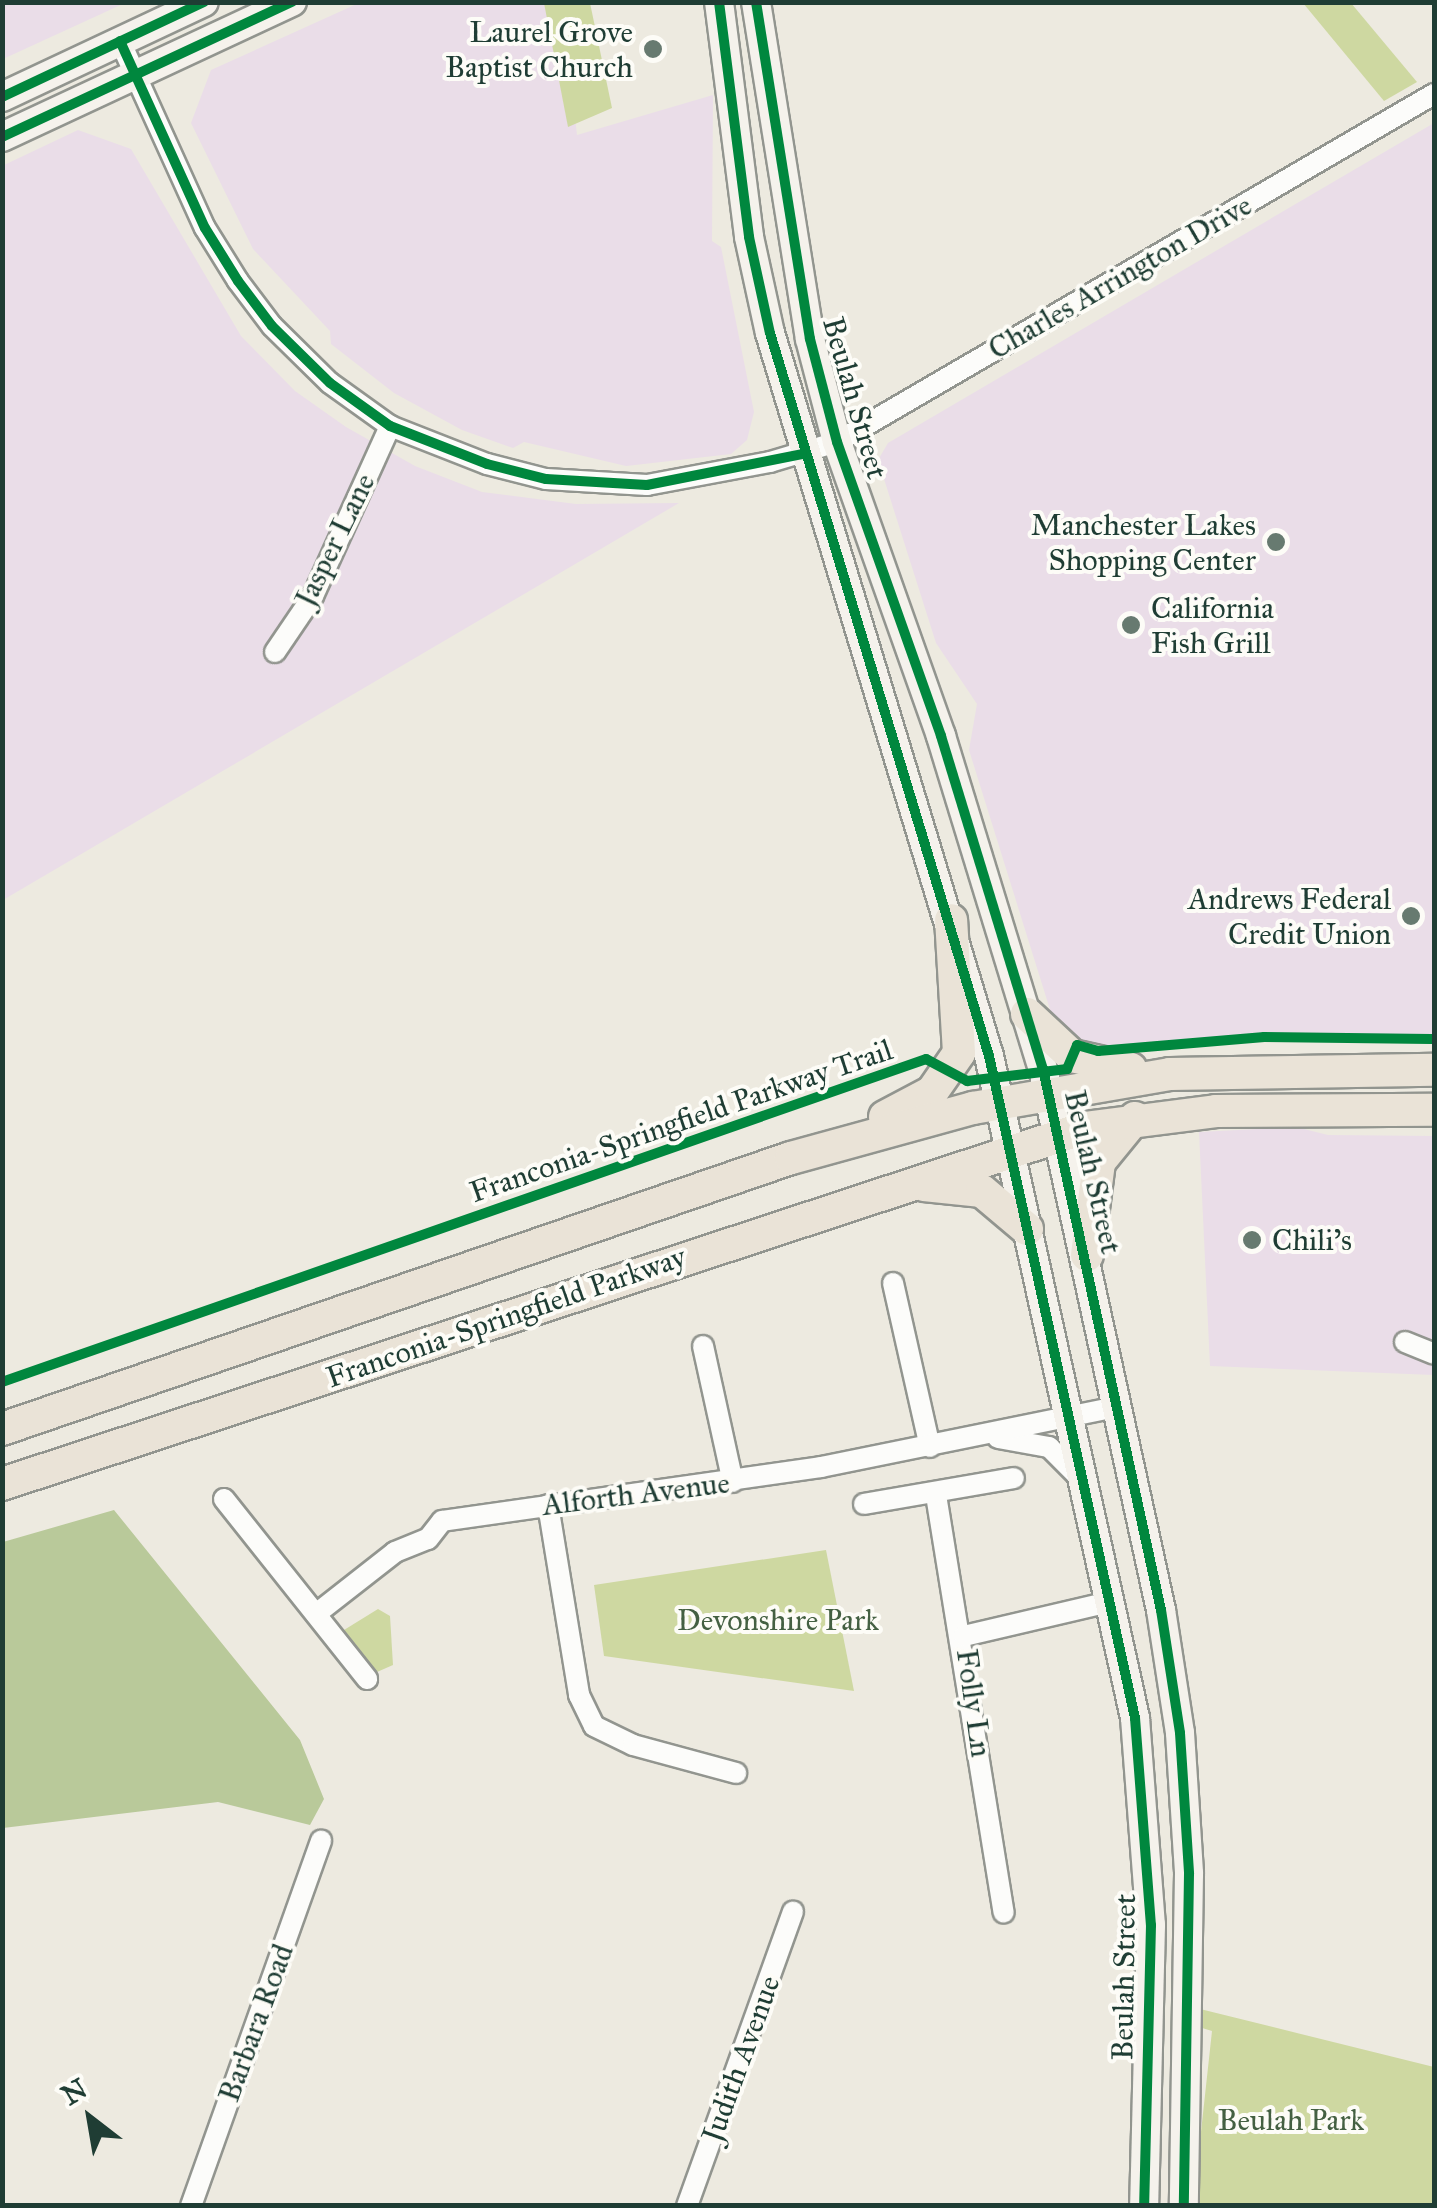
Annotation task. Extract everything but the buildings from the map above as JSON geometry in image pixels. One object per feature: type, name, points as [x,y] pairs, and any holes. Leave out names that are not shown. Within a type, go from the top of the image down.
[{"type":"main road","points":[[2,97],[204,2]]},
{"type":"main road","points":[[2,137],[292,2]]},
{"type":"main road","name":"Beulah Street","points":[[718,2],[749,236],[802,454],[951,920],[1000,1103],[1135,1718],[1149,1838],[1144,2206]]},
{"type":"main road","name":"Beulah Street","points":[[756,2],[782,191],[837,442],[941,736],[1049,1094],[1120,1406],[1168,1650],[1184,1775],[1189,1874],[1184,2206]]},
{"type":"main road","points":[[792,1158],[914,1104],[950,1073],[961,1041],[951,920]]},
{"type":"main road","points":[[1027,1014],[1082,1061],[1170,1074],[1434,1070]]},
{"type":"main road","name":"Franconia-Springfield Parkway","points":[[2,1430],[792,1158],[1000,1103],[1170,1074]]},
{"type":"main road","name":"Franconia-Springfield Parkway","points":[[2,1484],[900,1184],[1059,1135],[1135,1118],[1254,1108],[1434,1110]]},
{"type":"main road","points":[[1087,1255],[1099,1162],[1135,1118]]},
{"type":"main road","points":[[900,1184],[982,1191],[1027,1229]]},
{"type":"street","name":"Charles Arrington Drive","points":[[120,41],[205,228],[238,282],[272,326],[330,383],[390,426],[488,464],[546,479],[648,484],[802,454],[837,442],[1434,94]]},
{"type":"street","name":"Jasper Lane","points":[[275,652],[313,596],[390,426]]},
{"type":"street","points":[[893,1283],[930,1447]]},
{"type":"street","points":[[1405,1342],[1434,1354]]},
{"type":"street","points":[[703,1346],[734,1482]]},
{"type":"street","name":"Alforth Avenue","points":[[316,1614],[395,1552],[428,1540],[442,1521],[734,1482],[986,1438],[1120,1406]]},
{"type":"street","name":"Alforth Avenue","points":[[986,1438],[1038,1442],[1082,1480]]},
{"type":"street","points":[[864,1504],[1014,1478]]},
{"type":"street","name":"Folly Ln","points":[[936,1494],[964,1636],[1004,1912]]},
{"type":"street","points":[[224,1499],[367,1679]]},
{"type":"street","points":[[548,1506],[578,1695],[594,1726],[633,1745],[736,1773]]},
{"type":"street","points":[[964,1636],[1109,1602]]},
{"type":"street","name":"Barbara Road","points":[[191,2206],[321,1840]]},
{"type":"street","name":"Judith Avenue","points":[[687,2206],[793,1911]]},
{"type":"shaded area","points":[[3,2],[125,2],[125,3],[3,59]]},
{"type":"shaded area","points":[[359,3],[562,3],[577,135],[713,95],[712,241],[721,247],[754,412],[747,440],[731,454],[626,466],[524,442],[513,448],[462,430],[394,393],[331,344],[330,331],[253,249],[191,123],[211,70]]},
{"type":"shaded area","points":[[1434,123],[1434,1041],[1295,1037],[1094,1047],[1072,1038],[1052,1016],[969,750],[977,704],[936,643],[878,460],[888,443]]},
{"type":"shaded area","points":[[78,130],[131,149],[241,336],[295,391],[346,427],[415,466],[482,492],[576,504],[679,503],[3,900],[2,166]]},
{"type":"shaded area","points":[[1296,1127],[1328,1135],[1434,1136],[1434,1375],[1210,1366],[1199,1132]]},
{"type":"green space","points":[[544,3],[590,3],[612,108],[568,127]]},
{"type":"green space","points":[[1303,3],[1351,3],[1417,82],[1384,101]]},
{"type":"green space","points":[[114,1510],[300,1740],[324,1799],[310,1825],[218,1802],[3,1828],[3,1542]]},
{"type":"green space","name":"Devonshire Park","points":[[826,1550],[854,1691],[604,1656],[594,1585]]},
{"type":"green space","points":[[378,1609],[390,1616],[393,1665],[377,1672],[344,1630]]},
{"type":"green space","name":"Beulah Park","points":[[1192,2007],[1434,2067],[1434,2205],[1193,2205],[1212,2031],[1189,2024]]},
{"type":"cycle path","points":[[2,97],[204,2]]},
{"type":"cycle path","points":[[2,137],[292,2]]},
{"type":"cycle path","points":[[719,2],[749,237],[770,333],[989,1056],[1135,1718],[1151,1925],[1144,2206]]},
{"type":"cycle path","points":[[756,2],[810,339],[837,442],[941,736],[1043,1069],[1161,1610],[1180,1733],[1189,1874],[1184,2206]]},
{"type":"cycle path","points":[[120,41],[205,228],[238,281],[272,326],[330,383],[390,426],[487,464],[546,479],[647,485],[802,454]]},
{"type":"cycle path","name":"Franconia-Springfield Parkway Trail","points":[[2,1382],[926,1059],[967,1081],[1067,1069],[1077,1045],[1098,1051],[1264,1037],[1434,1039]]},
{"type":"place","name":"Laurel Grove Baptist Church","points":[[653,49]]},
{"type":"place","name":"Manchester Lakes Shopping Center","points":[[1276,542]]},
{"type":"place","name":"California Fish Grill","points":[[1131,625]]},
{"type":"place","name":"Andrews Federal Credit Union","points":[[1411,916]]},
{"type":"place","name":"Chili's","points":[[1252,1240]]}]
